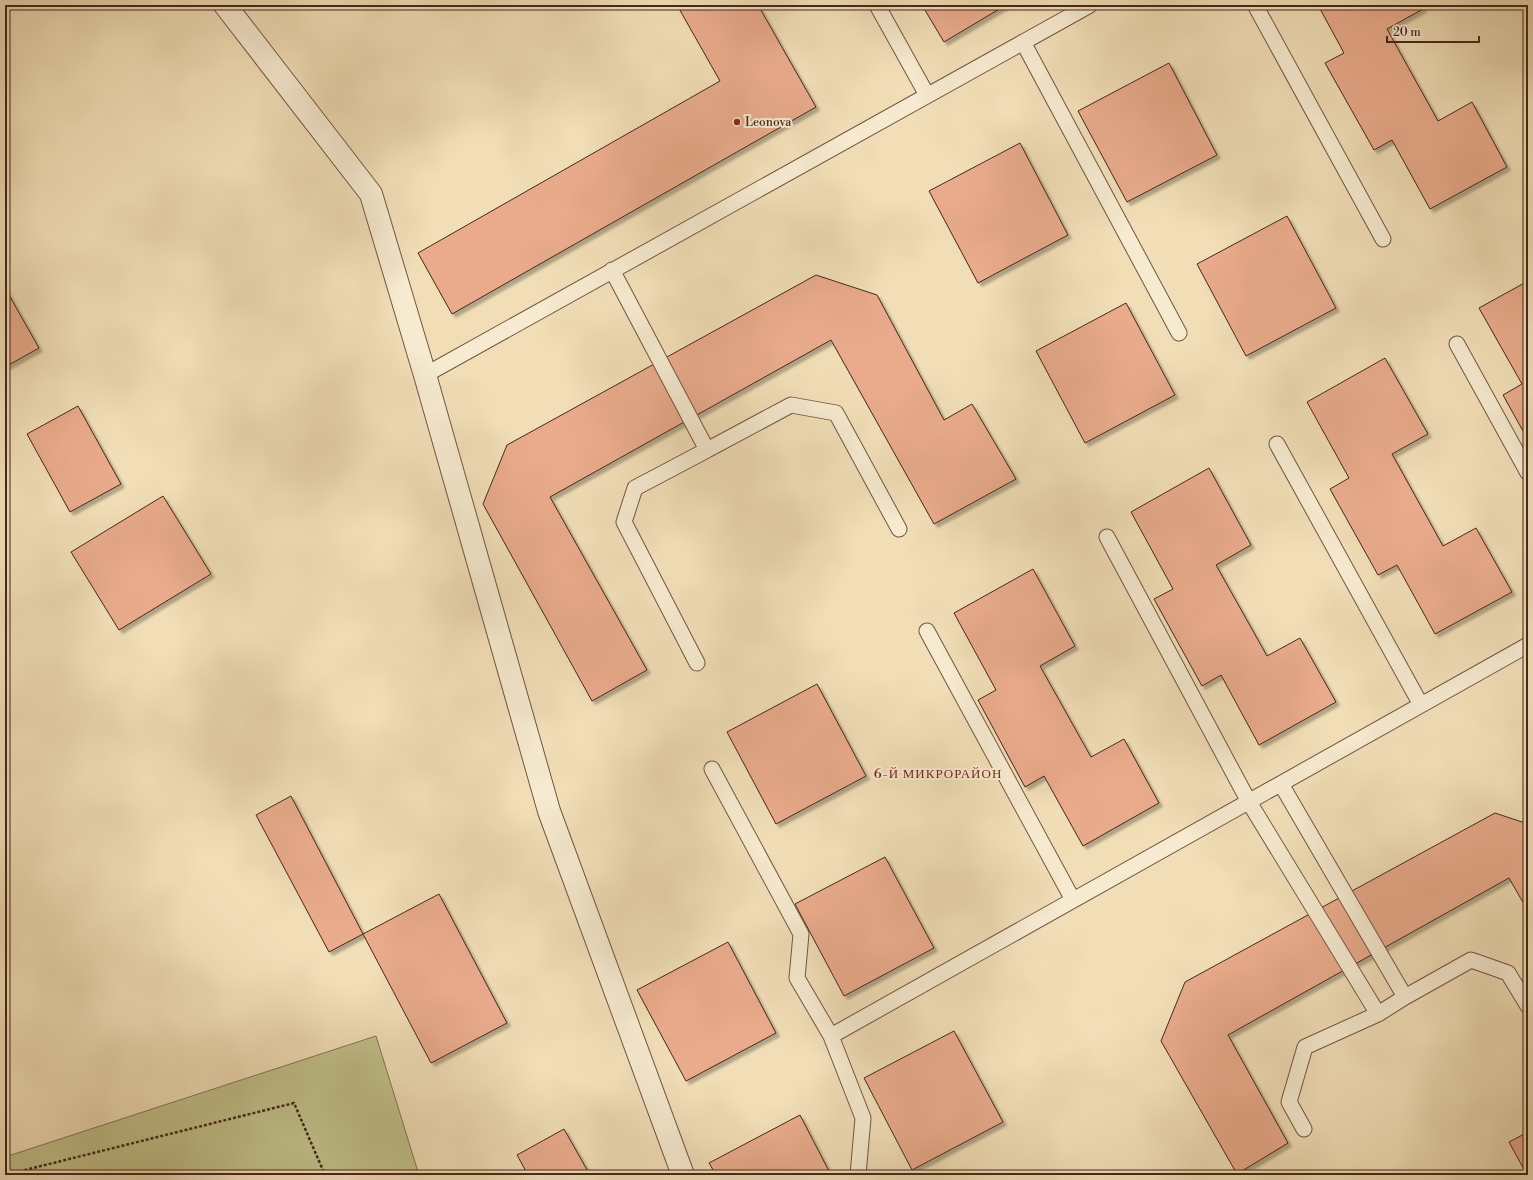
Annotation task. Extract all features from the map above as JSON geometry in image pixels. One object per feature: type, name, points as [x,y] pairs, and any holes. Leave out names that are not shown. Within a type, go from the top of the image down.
[{"type":"street","points":[[225,5],[371,194],[425,375],[549,811],[683,1175]]},
{"type":"lane","points":[[877,5],[927,95]]},
{"type":"lane","points":[[425,375],[1090,5]]},
{"type":"lane","points":[[1254,5],[1383,239]]},
{"type":"lane","points":[[1023,42],[1179,333]]},
{"type":"lane","points":[[612,270],[707,450]]},
{"type":"lane","points":[[1457,344],[1528,473]]},
{"type":"lane","points":[[697,662],[624,522],[635,488],[791,405],[836,413],[899,529]]},
{"type":"lane","points":[[1277,444],[1421,705]]},
{"type":"lane","points":[[1107,537],[1249,802],[1378,1014]]},
{"type":"lane","points":[[927,631],[1073,900]]},
{"type":"lane","points":[[831,1036],[1528,645]]},
{"type":"lane","points":[[712,769],[801,934],[797,978],[831,1036],[863,1118],[858,1175]]},
{"type":"lane","points":[[1281,784],[1405,997]]},
{"type":"lane","points":[[1304,1129],[1289,1102],[1305,1047],[1378,1014],[1471,960],[1508,973],[1528,1006]]},
{"type":"path","points":[[5,1175],[294,1103],[325,1175]]},
{"type":"green space","points":[[376,1036],[419,1175],[5,1175],[5,1157]]},
{"type":"building","points":[[677,5],[758,5],[816,107],[452,314],[418,253],[720,81]]},
{"type":"building","points":[[922,5],[1006,5],[944,42]]},
{"type":"building","points":[[1318,5],[1421,5],[1423,9],[1387,29],[1438,121],[1472,102],[1507,167],[1430,209],[1392,140],[1374,150],[1325,63],[1344,53]]},
{"type":"building","points":[[1169,63],[1217,155],[1127,202],[1078,111]]},
{"type":"building","points":[[1020,143],[1068,235],[978,283],[929,191]]},
{"type":"building","points":[[1287,216],[1336,308],[1246,356],[1197,264]]},
{"type":"building","points":[[816,275],[877,295],[944,420],[972,404],[1016,479],[934,524],[831,340],[550,497],[647,670],[592,701],[483,504],[507,445]]},
{"type":"building","points":[[1528,281],[1528,440],[1503,395],[1522,384],[1479,308]]},
{"type":"building","points":[[5,288],[39,348],[5,367]]},
{"type":"building","points":[[1126,303],[1175,395],[1085,443],[1036,351]]},
{"type":"building","points":[[1385,358],[1428,434],[1392,454],[1443,546],[1476,528],[1512,592],[1435,634],[1397,565],[1378,575],[1330,489],[1349,478],[1307,402]]},
{"type":"building","points":[[78,406],[121,484],[70,512],[27,434]]},
{"type":"building","points":[[1209,468],[1251,545],[1216,565],[1267,656],[1300,638],[1336,702],[1259,745],[1221,675],[1202,686],[1154,599],[1173,589],[1131,512]]},
{"type":"building","points":[[163,496],[211,574],[119,630],[71,552]]},
{"type":"building","points":[[1033,569],[1075,646],[1040,666],[1091,757],[1124,739],[1159,803],[1083,846],[1044,776],[1025,787],[978,700],[996,690],[954,613]]},
{"type":"building","points":[[817,684],[866,776],[776,824],[727,732]]},
{"type":"building","points":[[291,796],[363,934],[329,952],[256,815]]},
{"type":"building","points":[[1495,813],[1528,824],[1528,911],[1509,878],[1228,1035],[1288,1143],[1237,1174],[1161,1041],[1185,982]]},
{"type":"building","points":[[885,857],[934,948],[844,996],[795,904]]},
{"type":"building","points":[[439,894],[507,1023],[431,1063],[363,934]]},
{"type":"building","points":[[728,942],[776,1033],[686,1081],[637,990]]},
{"type":"building","points":[[954,1031],[1003,1122],[912,1170],[864,1078]]},
{"type":"building","points":[[800,1115],[831,1175],[716,1175],[709,1163]]},
{"type":"building","points":[[564,1129],[590,1175],[528,1175],[517,1155]]},
{"type":"building","points":[[1528,1132],[1528,1175],[1527,1175],[1509,1142]]},
{"type":"place","name":"Leonova","points":[[737,122]]},
{"type":"district","name":"6-Й МИКРОРАЙОН","points":[[938,773]]}]
